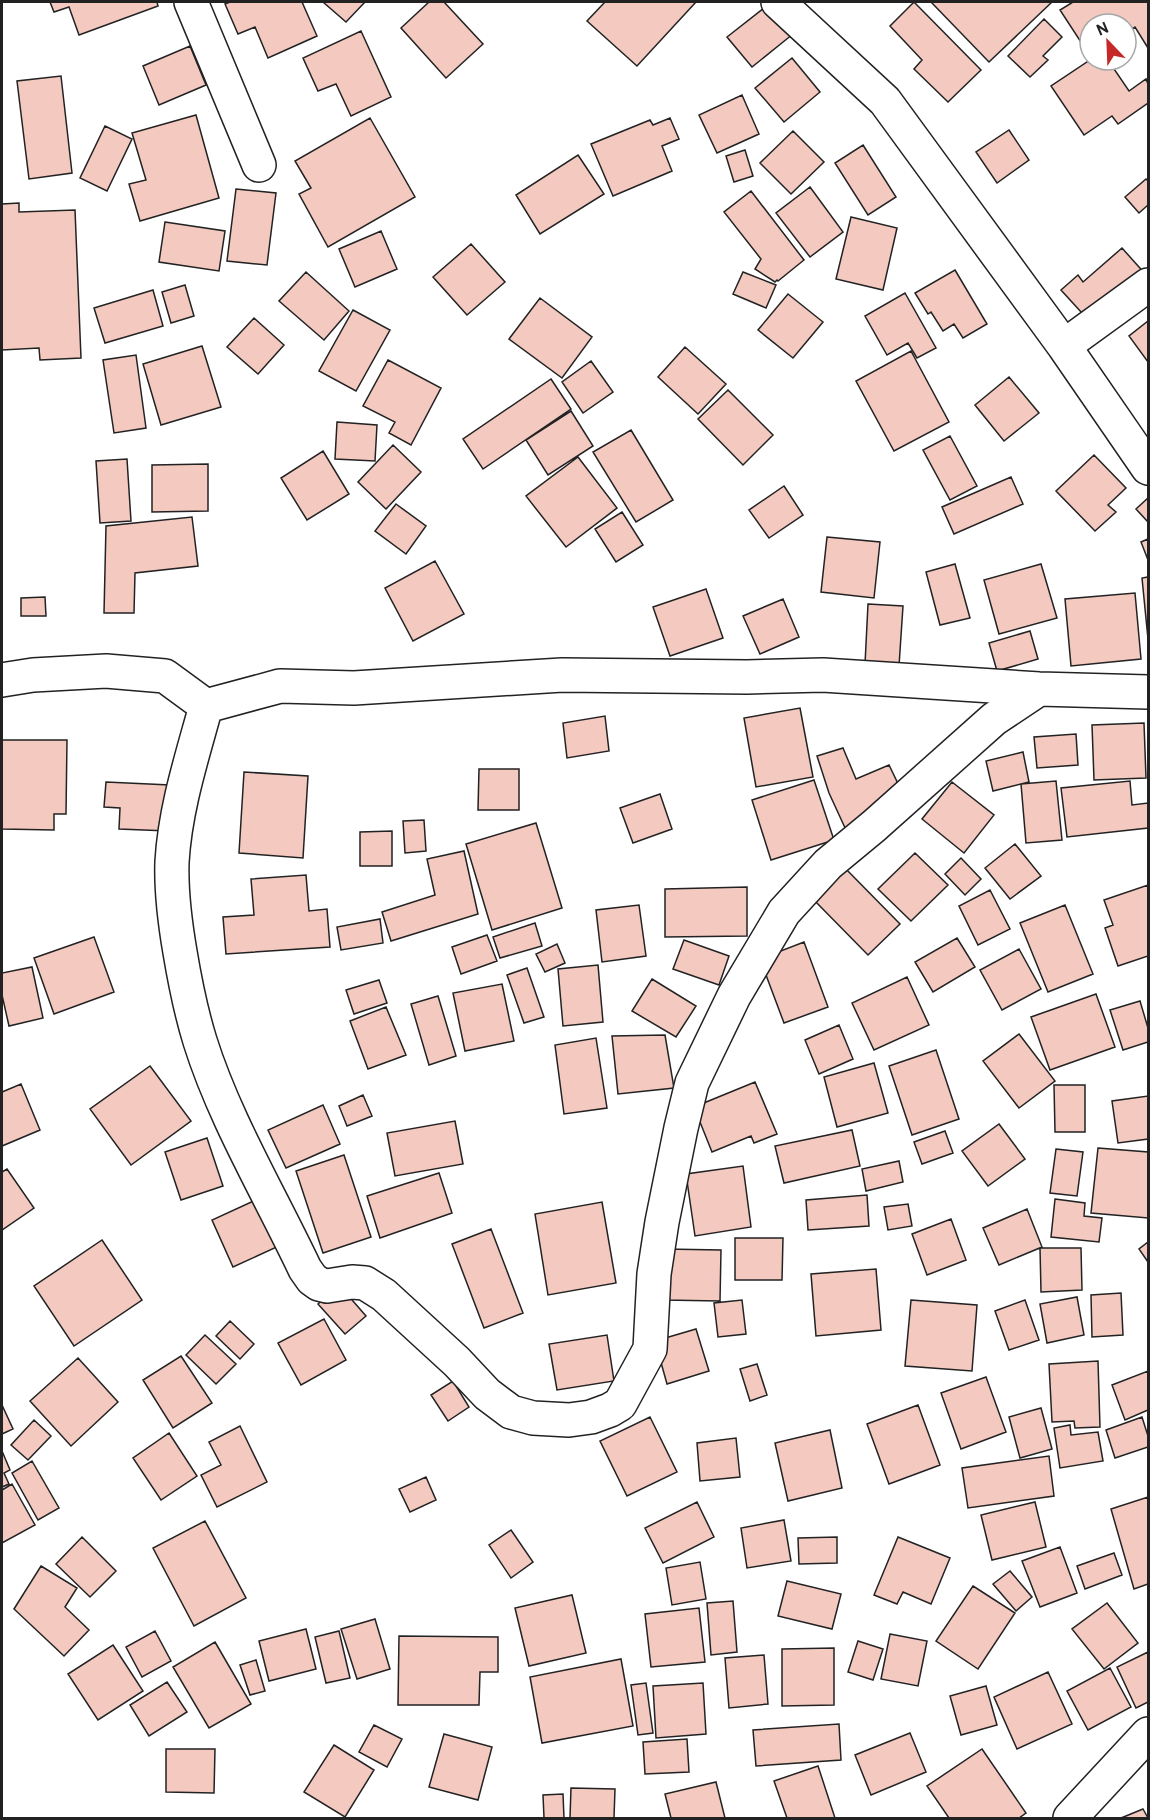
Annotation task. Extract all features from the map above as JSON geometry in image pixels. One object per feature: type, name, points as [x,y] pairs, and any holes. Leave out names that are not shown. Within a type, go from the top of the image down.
[{"type":"street","points":[[191,2],[259,165]]},
{"type":"street","points":[[778,2],[885,101],[1064,346],[1149,468]]},
{"type":"street","points":[[1064,346],[1149,285]]},
{"type":"street","points":[[2,680],[33,675],[106,671],[165,676],[206,706]]},
{"type":"street","points":[[206,706],[280,686],[354,688],[562,675],[747,677],[823,675],[1039,689],[1149,692]]},
{"type":"street","points":[[206,706],[179,807],[172,862],[174,917],[184,975],[200,1041],[256,1173],[305,1269],[319,1284],[327,1286],[352,1282],[365,1283],[384,1295],[457,1362],[487,1394],[511,1412],[533,1418],[568,1420],[591,1417],[620,1404],[650,1349],[654,1274],[662,1222],[692,1083],[734,996],[784,912],[828,864],[874,826],[994,718],[1039,689]]},
{"type":"street","points":[[1070,1818],[1149,1734]]},
{"type":"building","points":[[50,2],[157,2],[158,6],[79,35],[69,7],[54,12]]},
{"type":"building","points":[[230,2],[302,2],[317,36],[268,58],[255,27],[238,34],[225,4]]},
{"type":"building","points":[[323,2],[365,2],[346,22]]},
{"type":"building","points":[[429,2],[444,2],[483,44],[446,78],[401,28]]},
{"type":"building","points":[[605,2],[696,2],[637,66],[587,21]]},
{"type":"building","points":[[914,2],[981,70],[948,102],[914,69],[922,60],[890,26]]},
{"type":"building","points":[[931,2],[1052,2],[989,62]]},
{"type":"building","points":[[1073,2],[1148,2],[1148,48],[1138,32],[1138,12],[1078,12],[1078,38],[1060,10]]},
{"type":"building","points":[[769,4],[793,34],[752,67],[727,37]]},
{"type":"building","points":[[1044,19],[1062,37],[1043,56],[1048,60],[1030,77],[1008,56]]},
{"type":"building","points":[[361,31],[391,97],[351,116],[336,84],[318,91],[303,58]]},
{"type":"building","points":[[190,46],[206,85],[159,105],[143,66]]},
{"type":"building","points":[[792,58],[820,92],[784,122],[755,88]]},
{"type":"building","points":[[1078,68],[1078,72],[1116,72],[1129,91],[1146,79],[1148,103],[1118,124],[1112,116],[1084,135],[1051,86]]},
{"type":"building","points":[[61,76],[72,173],[29,179],[17,81]]},
{"type":"building","points":[[742,95],[759,134],[717,153],[699,115]]},
{"type":"building","points":[[196,115],[219,198],[140,221],[129,184],[146,180],[132,133]]},
{"type":"building","points":[[370,118],[415,197],[328,247],[299,194],[311,188],[295,161]]},
{"type":"building","points":[[670,118],[679,139],[662,146],[672,171],[613,196],[591,144],[650,120],[653,125]]},
{"type":"building","points":[[105,126],[132,139],[107,191],[80,178]]},
{"type":"building","points":[[1009,130],[1029,160],[997,183],[976,152]]},
{"type":"building","points":[[793,131],[824,162],[791,194],[760,163]]},
{"type":"building","points":[[863,145],[896,197],[868,215],[835,163]]},
{"type":"building","points":[[745,150],[753,176],[734,182],[726,156]]},
{"type":"building","points":[[578,155],[604,194],[540,234],[516,195]]},
{"type":"building","points":[[1146,179],[1148,181],[1148,205],[1139,213],[1125,197]]},
{"type":"building","points":[[810,187],[843,232],[810,257],[776,213]]},
{"type":"building","points":[[236,189],[276,193],[267,265],[227,261]]},
{"type":"building","points":[[751,191],[804,260],[775,282],[755,269],[761,259],[724,212]]},
{"type":"building","points":[[19,203],[19,212],[75,210],[81,358],[40,360],[39,348],[2,350],[2,204]]},
{"type":"building","points":[[851,217],[897,228],[883,290],[836,279]]},
{"type":"building","points":[[165,222],[225,231],[219,271],[159,262]]},
{"type":"building","points":[[381,231],[397,269],[355,287],[339,249]]},
{"type":"building","points":[[471,244],[505,282],[467,315],[433,277]]},
{"type":"building","points":[[1122,248],[1147,276],[1092,324],[1061,290],[1078,275],[1083,282]]},
{"type":"building","points":[[955,270],[987,324],[963,338],[954,324],[943,331],[931,312],[928,314],[915,293]]},
{"type":"building","points":[[306,272],[349,311],[324,340],[279,301]]},
{"type":"building","points":[[743,272],[776,285],[766,308],[733,294]]},
{"type":"building","points":[[185,285],[194,316],[171,323],[162,292]]},
{"type":"building","points":[[153,290],[163,326],[105,343],[94,308]]},
{"type":"building","points":[[905,293],[936,348],[917,358],[908,343],[887,355],[865,316]]},
{"type":"building","points":[[788,294],[823,322],[793,358],[758,330]]},
{"type":"building","points":[[540,298],[592,337],[562,378],[509,339]]},
{"type":"building","points":[[353,310],[390,330],[356,391],[319,371]]},
{"type":"building","points":[[254,318],[284,345],[258,374],[227,347]]},
{"type":"building","points":[[1148,321],[1148,362],[1129,336]]},
{"type":"building","points":[[202,346],[221,407],[161,425],[143,364]]},
{"type":"building","points":[[685,347],[726,384],[698,414],[658,377]]},
{"type":"building","points":[[911,351],[949,422],[894,451],[856,381]]},
{"type":"building","points":[[136,355],[146,428],[114,433],[103,360]]},
{"type":"building","points":[[388,360],[441,388],[411,445],[389,433],[395,422],[363,406]]},
{"type":"building","points":[[591,361],[613,392],[583,413],[562,382]]},
{"type":"building","points":[[1009,377],[1039,413],[1004,441],[975,405]]},
{"type":"building","points":[[551,379],[571,409],[483,469],[463,439]]},
{"type":"building","points":[[728,390],[773,435],[743,465],[698,419]]},
{"type":"building","points":[[571,411],[593,446],[548,475],[526,440]]},
{"type":"building","points":[[337,422],[377,425],[375,461],[335,459]]},
{"type":"building","points":[[631,430],[673,500],[636,522],[593,452]]},
{"type":"building","points":[[950,436],[977,486],[950,500],[923,450]]},
{"type":"building","points":[[393,445],[421,472],[386,509],[358,482]]},
{"type":"building","points":[[323,451],[349,494],[307,520],[281,478]]},
{"type":"building","points":[[1094,455],[1126,488],[1108,505],[1116,512],[1095,531],[1056,491]]},
{"type":"building","points":[[578,457],[617,508],[566,547],[526,496]]},
{"type":"building","points":[[127,459],[131,521],[100,523],[96,461]]},
{"type":"building","points":[[208,464],[208,511],[152,512],[152,465]]},
{"type":"building","points":[[1011,477],[1023,504],[954,534],[942,507]]},
{"type":"building","points":[[784,486],[803,515],[769,538],[749,510]]},
{"type":"building","points":[[1148,498],[1148,522],[1136,509]]},
{"type":"building","points":[[396,504],[426,526],[406,554],[375,531]]},
{"type":"building","points":[[622,512],[643,545],[616,562],[595,529]]},
{"type":"building","points":[[192,517],[198,566],[135,573],[134,613],[104,613],[106,526]]},
{"type":"building","points":[[827,537],[880,542],[874,598],[821,592]]},
{"type":"building","points":[[1148,539],[1148,560],[1141,542]]},
{"type":"building","points":[[435,561],[464,614],[413,641],[385,588]]},
{"type":"building","points":[[955,564],[970,618],[940,625],[926,572]]},
{"type":"building","points":[[1041,564],[1057,618],[999,634],[984,580]]},
{"type":"building","points":[[1148,577],[1148,639],[1142,578]]},
{"type":"building","points":[[706,589],[723,638],[670,656],[653,607]]},
{"type":"building","points":[[1135,593],[1141,659],[1071,666],[1065,599]]},
{"type":"building","points":[[45,597],[46,616],[21,616],[21,598]]},
{"type":"building","points":[[783,599],[799,637],[760,654],[743,616]]},
{"type":"building","points":[[868,604],[903,606],[899,666],[865,664]]},
{"type":"building","points":[[1030,631],[1038,659],[997,671],[989,643]]},
{"type":"building","points":[[800,708],[813,777],[756,787],[744,718]]},
{"type":"building","points":[[605,716],[609,751],[567,758],[563,723]]},
{"type":"building","points":[[1144,723],[1146,778],[1094,780],[1092,725]]},
{"type":"building","points":[[1076,734],[1078,765],[1037,768],[1034,737]]},
{"type":"building","points":[[2,740],[67,740],[66,814],[54,814],[54,830],[2,829]]},
{"type":"building","points":[[843,748],[856,779],[889,765],[903,794],[846,830],[829,793],[817,756]]},
{"type":"building","points":[[1023,752],[1029,782],[993,791],[986,761]]},
{"type":"building","points":[[479,769],[519,769],[519,810],[478,810]]},
{"type":"building","points":[[244,772],[308,776],[303,858],[239,853]]},
{"type":"building","points":[[814,780],[834,840],[771,860],[752,800]]},
{"type":"building","points":[[1056,781],[1062,840],[1026,843],[1021,784]]},
{"type":"building","points":[[1130,781],[1132,805],[1148,803],[1148,828],[1067,837],[1061,788]]},
{"type":"building","points":[[106,782],[170,785],[168,831],[119,829],[120,808],[104,807]]},
{"type":"building","points":[[952,782],[994,815],[964,853],[922,819]]},
{"type":"building","points":[[660,794],[672,829],[633,843],[620,808]]},
{"type":"building","points":[[424,820],[426,851],[405,853],[403,821]]},
{"type":"building","points":[[536,823],[562,908],[492,930],[466,844]]},
{"type":"building","points":[[392,831],[392,866],[360,866],[360,832]]},
{"type":"building","points":[[1015,844],[1041,876],[1010,899],[985,868]]},
{"type":"building","points":[[464,851],[478,914],[391,941],[382,912],[435,895],[427,859]]},
{"type":"building","points":[[915,853],[948,885],[911,921],[878,889]]},
{"type":"building","points":[[961,858],[981,879],[965,895],[945,874]]},
{"type":"building","points":[[842,865],[900,924],[868,955],[811,897]]},
{"type":"building","points":[[306,875],[309,911],[327,909],[330,947],[226,954],[223,917],[254,915],[251,879]]},
{"type":"building","points":[[1148,885],[1148,956],[1118,966],[1105,928],[1113,925],[1104,900]]},
{"type":"building","points":[[747,887],[747,936],[665,937],[665,889]]},
{"type":"building","points":[[990,890],[1010,929],[978,945],[959,906]]},
{"type":"building","points":[[639,905],[646,956],[602,962],[596,910]]},
{"type":"building","points":[[1065,905],[1093,974],[1048,992],[1020,923]]},
{"type":"building","points":[[380,919],[383,943],[341,950],[337,927]]},
{"type":"building","points":[[535,923],[542,946],[500,958],[493,937]]},
{"type":"building","points":[[487,935],[497,961],[461,974],[452,947]]},
{"type":"building","points":[[94,937],[114,992],[54,1014],[34,958]]},
{"type":"building","points":[[957,938],[975,967],[933,992],[915,962]]},
{"type":"building","points":[[684,940],[729,956],[719,985],[673,969]]},
{"type":"building","points":[[804,942],[828,1007],[784,1023],[760,959]]},
{"type":"building","points":[[557,944],[565,963],[545,972],[536,954]]},
{"type":"building","points":[[1019,949],[1041,989],[1002,1010],[980,970]]},
{"type":"building","points":[[598,965],[603,1022],[563,1026],[558,969]]},
{"type":"building","points":[[32,967],[43,1018],[9,1026],[2,995],[2,973]]},
{"type":"building","points":[[527,968],[544,1017],[524,1023],[507,975]]},
{"type":"building","points":[[907,977],[929,1025],[874,1050],[852,1003]]},
{"type":"building","points":[[652,979],[696,1006],[676,1037],[632,1011]]},
{"type":"building","points":[[379,980],[387,1003],[354,1014],[346,990]]},
{"type":"building","points":[[502,984],[514,1041],[465,1051],[453,993]]},
{"type":"building","points":[[1096,994],[1115,1047],[1050,1070],[1031,1017]]},
{"type":"building","points":[[438,996],[456,1056],[429,1065],[411,1004]]},
{"type":"building","points":[[1140,1001],[1148,1028],[1148,1042],[1123,1050],[1110,1010]]},
{"type":"building","points":[[386,1007],[406,1055],[368,1069],[350,1021]]},
{"type":"building","points":[[839,1025],[853,1059],[819,1074],[805,1040]]},
{"type":"building","points":[[1019,1034],[1055,1081],[1019,1108],[983,1061]]},
{"type":"building","points":[[665,1035],[674,1088],[618,1094],[612,1036]]},
{"type":"building","points":[[596,1038],[607,1108],[564,1114],[555,1045]]},
{"type":"building","points":[[936,1050],[959,1119],[912,1135],[889,1066]]},
{"type":"building","points":[[874,1063],[888,1113],[837,1127],[824,1077]]},
{"type":"building","points":[[150,1066],[191,1121],[131,1165],[90,1109]]},
{"type":"building","points":[[755,1082],[777,1134],[754,1143],[751,1136],[712,1152],[694,1107]]},
{"type":"building","points":[[21,1084],[40,1130],[2,1146],[2,1092]]},
{"type":"building","points":[[1054,1085],[1085,1085],[1085,1132],[1055,1132]]},
{"type":"building","points":[[363,1095],[372,1116],[347,1126],[339,1106]]},
{"type":"building","points":[[1148,1096],[1148,1139],[1118,1143],[1112,1101]]},
{"type":"building","points":[[323,1105],[340,1144],[286,1168],[268,1130]]},
{"type":"building","points":[[455,1121],[463,1164],[395,1176],[387,1133]]},
{"type":"building","points":[[999,1124],[1025,1159],[988,1186],[962,1151]]},
{"type":"building","points":[[852,1130],[860,1166],[784,1183],[775,1146]]},
{"type":"building","points":[[945,1131],[953,1153],[922,1164],[914,1142]]},
{"type":"building","points":[[207,1138],[223,1186],[181,1200],[165,1152]]},
{"type":"building","points":[[1098,1148],[1148,1152],[1148,1218],[1091,1213]]},
{"type":"building","points":[[1056,1149],[1083,1152],[1077,1196],[1050,1193]]},
{"type":"building","points":[[344,1155],[371,1237],[323,1253],[296,1171]]},
{"type":"building","points":[[899,1161],[903,1182],[866,1191],[862,1169]]},
{"type":"building","points":[[743,1166],[751,1227],[695,1236],[686,1174]]},
{"type":"building","points":[[7,1169],[34,1208],[2,1230],[2,1172]]},
{"type":"building","points":[[439,1173],[452,1213],[380,1238],[367,1196]]},
{"type":"building","points":[[867,1195],[869,1226],[808,1230],[806,1200]]},
{"type":"building","points":[[258,1199],[279,1246],[233,1267],[212,1220]]},
{"type":"building","points":[[1055,1199],[1085,1203],[1084,1216],[1102,1218],[1099,1242],[1051,1237]]},
{"type":"building","points":[[602,1202],[616,1283],[548,1295],[535,1214]]},
{"type":"building","points":[[908,1204],[912,1226],[888,1230],[884,1207]]},
{"type":"building","points":[[1027,1209],[1042,1247],[999,1265],[983,1228]]},
{"type":"building","points":[[951,1219],[966,1260],[927,1275],[912,1234]]},
{"type":"building","points":[[491,1229],[523,1313],[484,1328],[452,1244]]},
{"type":"building","points":[[735,1238],[783,1238],[782,1280],[735,1280]]},
{"type":"building","points":[[102,1240],[142,1300],[74,1346],[34,1286]]},
{"type":"building","points":[[1148,1242],[1148,1262],[1139,1249]]},
{"type":"building","points":[[1040,1248],[1081,1248],[1082,1290],[1041,1292]]},
{"type":"building","points":[[664,1249],[721,1250],[720,1301],[663,1300]]},
{"type":"building","points":[[876,1269],[881,1330],[816,1336],[811,1274]]},
{"type":"building","points":[[339,1285],[366,1316],[345,1334],[318,1304]]},
{"type":"building","points":[[1121,1293],[1123,1335],[1092,1337],[1091,1295]]},
{"type":"building","points":[[1077,1297],[1084,1335],[1047,1343],[1040,1304]]},
{"type":"building","points":[[742,1300],[746,1334],[718,1337],[714,1303]]},
{"type":"building","points":[[911,1300],[977,1305],[972,1371],[905,1366]]},
{"type":"building","points":[[1025,1300],[1039,1340],[1009,1350],[995,1311]]},
{"type":"building","points":[[324,1319],[346,1360],[301,1385],[278,1343]]},
{"type":"building","points":[[230,1321],[254,1344],[240,1359],[216,1336]]},
{"type":"building","points":[[696,1329],[709,1371],[667,1384],[655,1341]]},
{"type":"building","points":[[205,1335],[236,1364],[216,1384],[186,1355]]},
{"type":"building","points":[[607,1335],[614,1381],[557,1390],[549,1344]]},
{"type":"building","points":[[181,1356],[212,1403],[173,1428],[143,1380]]},
{"type":"building","points":[[78,1358],[118,1402],[71,1446],[30,1401]]},
{"type":"building","points":[[1098,1361],[1100,1427],[1075,1428],[1074,1421],[1052,1422],[1049,1364]]},
{"type":"building","points":[[757,1364],[767,1395],[750,1401],[740,1369]]},
{"type":"building","points":[[1148,1371],[1148,1410],[1125,1420],[1112,1385]]},
{"type":"building","points":[[986,1377],[1006,1432],[961,1449],[941,1393]]},
{"type":"building","points":[[453,1381],[469,1407],[448,1421],[431,1395]]},
{"type":"building","points":[[2,1405],[13,1429],[2,1434]]},
{"type":"building","points":[[918,1405],[940,1465],[889,1484],[867,1424]]},
{"type":"building","points":[[1041,1408],[1052,1449],[1020,1458],[1009,1417]]},
{"type":"building","points":[[650,1417],[677,1472],[627,1496],[600,1441]]},
{"type":"building","points":[[1142,1417],[1148,1436],[1148,1447],[1115,1458],[1106,1430]]},
{"type":"building","points":[[34,1420],[51,1436],[28,1460],[11,1445]]},
{"type":"building","points":[[1070,1425],[1071,1435],[1098,1432],[1103,1461],[1060,1468],[1054,1428]]},
{"type":"building","points":[[240,1426],[267,1482],[217,1507],[201,1475],[221,1465],[209,1442]]},
{"type":"building","points":[[830,1430],[842,1488],[788,1501],[775,1443]]},
{"type":"building","points":[[169,1433],[197,1476],[161,1500],[133,1458]]},
{"type":"building","points":[[736,1438],[740,1477],[700,1481],[697,1443]]},
{"type":"building","points":[[2,1451],[10,1470],[4,1473],[9,1484],[2,1487]]},
{"type":"building","points":[[1049,1456],[1054,1496],[968,1508],[962,1468]]},
{"type":"building","points":[[32,1461],[59,1508],[38,1520],[12,1473]]},
{"type":"building","points":[[426,1477],[436,1500],[410,1512],[399,1489]]},
{"type":"building","points":[[12,1484],[35,1525],[2,1543],[2,1490]]},
{"type":"building","points":[[1148,1497],[1148,1584],[1134,1589],[1111,1509]]},
{"type":"building","points":[[697,1502],[714,1537],[663,1563],[645,1528]]},
{"type":"building","points":[[1035,1502],[1046,1547],[992,1560],[981,1515]]},
{"type":"building","points":[[784,1520],[791,1561],[747,1568],[741,1528]]},
{"type":"building","points":[[205,1521],[246,1598],[194,1626],[153,1548]]},
{"type":"building","points":[[511,1530],[533,1562],[511,1578],[489,1545]]},
{"type":"building","points":[[82,1537],[116,1571],[90,1597],[56,1564]]},
{"type":"building","points":[[837,1537],[837,1563],[799,1564],[798,1538]]},
{"type":"building","points":[[898,1537],[950,1558],[931,1604],[903,1592],[897,1604],[874,1595]]},
{"type":"building","points":[[1060,1547],[1077,1593],[1040,1607],[1022,1561]]},
{"type":"building","points":[[1114,1553],[1122,1575],[1085,1589],[1077,1566]]},
{"type":"building","points":[[700,1562],[706,1599],[672,1605],[666,1568]]},
{"type":"building","points":[[41,1566],[77,1588],[65,1607],[89,1630],[64,1656],[14,1609]]},
{"type":"building","points":[[1010,1571],[1032,1597],[1016,1611],[993,1584]]},
{"type":"building","points":[[787,1581],[841,1594],[832,1629],[778,1616]]},
{"type":"building","points":[[973,1586],[1015,1613],[978,1669],[936,1641]]},
{"type":"building","points":[[572,1595],[586,1653],[529,1666],[515,1608]]},
{"type":"building","points":[[733,1601],[737,1652],[711,1655],[707,1603]]},
{"type":"building","points":[[1107,1603],[1138,1643],[1104,1669],[1072,1629]]},
{"type":"building","points":[[699,1608],[705,1662],[651,1667],[645,1614]]},
{"type":"building","points":[[375,1619],[390,1669],[357,1679],[341,1629]]},
{"type":"building","points":[[306,1629],[316,1669],[269,1681],[259,1641]]},
{"type":"building","points":[[155,1631],[171,1661],[142,1677],[126,1647]]},
{"type":"building","points":[[339,1631],[350,1678],[326,1683],[315,1637]]},
{"type":"building","points":[[890,1634],[927,1641],[918,1686],[881,1679]]},
{"type":"building","points":[[399,1636],[498,1637],[498,1672],[480,1672],[479,1705],[398,1705]]},
{"type":"building","points":[[858,1641],[883,1649],[873,1680],[848,1672]]},
{"type":"building","points":[[215,1642],[251,1704],[209,1728],[173,1667]]},
{"type":"building","points":[[113,1645],[143,1691],[98,1720],[68,1674]]},
{"type":"building","points":[[834,1648],[834,1705],[782,1706],[782,1649]]},
{"type":"building","points":[[1148,1652],[1148,1702],[1136,1708],[1117,1667]]},
{"type":"building","points":[[764,1655],[768,1704],[729,1708],[725,1658]]},
{"type":"building","points":[[621,1659],[633,1726],[542,1743],[530,1677]]},
{"type":"building","points":[[256,1660],[265,1691],[250,1695],[240,1665]]},
{"type":"building","points":[[1110,1668],[1131,1707],[1088,1730],[1067,1691]]},
{"type":"building","points":[[1048,1672],[1072,1724],[1017,1749],[994,1697]]},
{"type":"building","points":[[167,1682],[187,1712],[149,1736],[130,1705]]},
{"type":"building","points":[[646,1683],[653,1733],[638,1735],[631,1685]]},
{"type":"building","points":[[703,1683],[706,1734],[656,1738],[653,1686]]},
{"type":"building","points":[[986,1686],[997,1725],[961,1735],[950,1696]]},
{"type":"building","points":[[839,1724],[841,1760],[756,1766],[753,1730]]},
{"type":"building","points":[[374,1725],[402,1739],[387,1767],[359,1752]]},
{"type":"building","points":[[910,1733],[926,1772],[871,1795],[855,1755]]},
{"type":"building","points":[[444,1734],[492,1747],[478,1800],[429,1787]]},
{"type":"building","points":[[687,1739],[689,1772],[645,1774],[643,1742]]},
{"type":"building","points":[[334,1745],[374,1770],[345,1817],[304,1792]]},
{"type":"building","points":[[166,1749],[215,1749],[214,1793],[166,1792]]},
{"type":"building","points":[[982,1749],[1026,1813],[1019,1818],[949,1818],[927,1786]]},
{"type":"building","points":[[818,1766],[835,1818],[787,1818],[774,1781]]},
{"type":"building","points":[[716,1782],[725,1818],[671,1818],[665,1794]]},
{"type":"building","points":[[571,1788],[615,1789],[614,1818],[570,1818]]},
{"type":"building","points":[[563,1794],[564,1818],[544,1818],[543,1795]]},
{"type":"building","points":[[1143,1809],[1148,1818],[1121,1818]]}]
